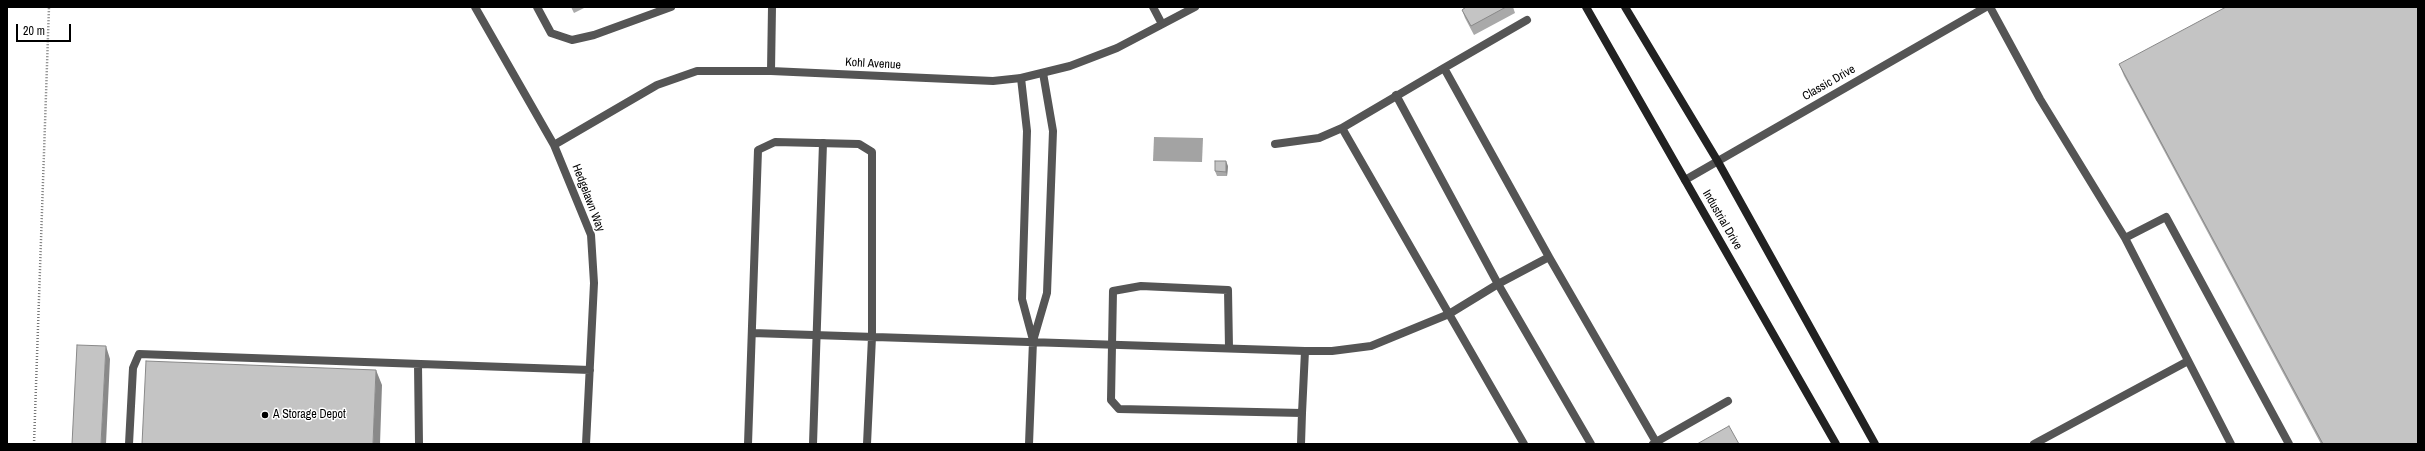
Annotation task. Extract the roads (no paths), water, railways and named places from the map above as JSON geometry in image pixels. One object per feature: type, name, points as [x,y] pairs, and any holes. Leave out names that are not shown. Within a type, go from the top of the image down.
[{"type":"street","name":"Hedgelawn Way","points":[[475,7],[554,145],[591,235],[594,283],[586,444]]},
{"type":"street","points":[[537,7],[551,34],[572,40],[594,35],[671,7]]},
{"type":"street","points":[[771,71],[772,7]]},
{"type":"street","points":[[1153,7],[1162,24]]},
{"type":"street","name":"Kohl Avenue","points":[[554,145],[657,85],[676,77],[697,71],[771,71],[993,81],[1022,78],[1070,66],[1117,48],[1195,7]]},
{"type":"street","name":"Industrial Drive","points":[[1586,7],[1836,444]]},
{"type":"street","name":"Industrial Drive","points":[[1625,7],[1717,160],[1875,444]]},
{"type":"street","name":"Classic Drive","points":[[1685,180],[1717,160],[1986,7]]},
{"type":"street","points":[[1990,7],[2040,99],[2125,238],[2231,444]]},
{"type":"street","points":[[1275,144],[1319,138],[1342,128],[1396,95],[1527,20]]},
{"type":"street","points":[[1444,68],[1655,443],[1728,401]]},
{"type":"street","points":[[1029,444],[1033,341],[1047,293],[1053,131],[1043,73]]},
{"type":"street","points":[[1022,78],[1027,131],[1022,299],[1033,341]]},
{"type":"street","points":[[1396,95],[1498,284],[1591,444]]},
{"type":"street","points":[[1342,128],[1524,444]]},
{"type":"street","points":[[748,444],[758,150],[775,142],[859,144],[872,152],[872,337],[867,444]]},
{"type":"street","points":[[813,444],[824,143]]},
{"type":"street","points":[[2125,238],[2166,217],[2289,444]]},
{"type":"street","points":[[752,333],[1112,343],[1305,351],[1332,350],[1372,346],[1449,314],[1498,284],[1549,257]]},
{"type":"street","points":[[1229,348],[1228,290],[1141,286],[1113,291],[1111,400],[1119,409],[1302,413]]},
{"type":"street","points":[[1301,444],[1305,351]]},
{"type":"street","points":[[130,444],[133,368],[139,354],[590,370]]},
{"type":"street","points":[[2034,444],[2188,361]]},
{"type":"street","points":[[418,364],[420,444]]},
{"type":"place","name":"A Storage Depot","points":[[265,415]]}]
